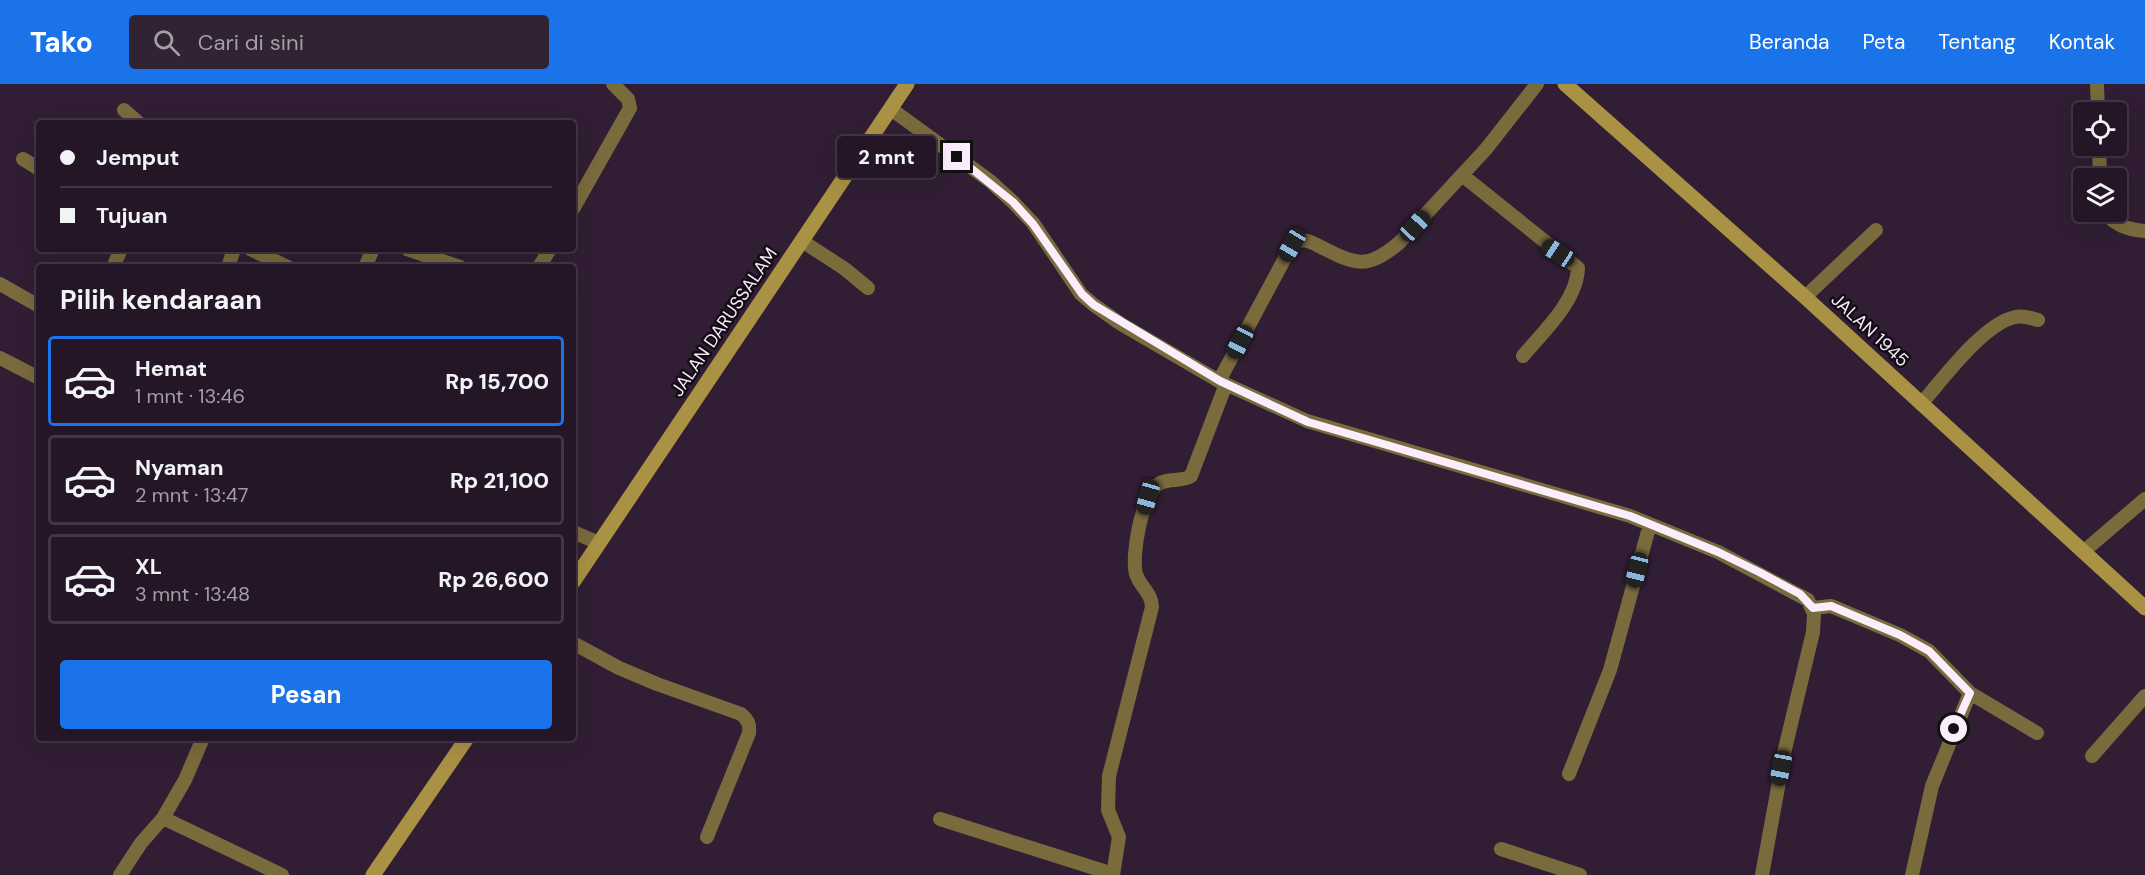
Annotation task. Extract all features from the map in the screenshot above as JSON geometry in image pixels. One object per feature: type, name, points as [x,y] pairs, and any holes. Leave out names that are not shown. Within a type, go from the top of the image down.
[{"type":"street","points":[[576,204],[630,108],[628,99],[613,84]]},
{"type":"street","name":"JALAN DARUSSALAM","points":[[576,578],[907,84]]},
{"type":"street","points":[[940,819],[1113,874],[1119,837],[1108,810],[1109,776],[1152,607],[1151,597],[1137,578],[1135,569],[1140,526],[1153,489],[1159,483],[1191,476],[1223,382],[1281,264],[1297,241],[1310,241],[1356,262],[1373,261],[1399,243],[1462,175],[1518,110],[1537,84]]},
{"type":"street","name":"JALAN 1945","points":[[1565,84],[1805,297],[2145,608]]},
{"type":"street","points":[[2097,84],[2098,102]]},
{"type":"street","points":[[891,109],[990,181],[1013,202],[1033,224],[1082,294],[1094,305],[1223,382],[1308,422],[1650,524],[1759,572],[1800,594],[1813,608],[1808,657],[1785,749],[1761,875]]},
{"type":"street","points":[[124,110],[136,120]]},
{"type":"street","points":[[23,159],[36,167]]},
{"type":"street","points":[[1462,175],[1578,268],[1572,291],[1552,321],[1522,356]]},
{"type":"street","points":[[2114,222],[2131,230],[2145,231]]},
{"type":"street","points":[[1805,297],[1831,275],[1876,230]]},
{"type":"street","points":[[802,241],[845,269],[868,288]]},
{"type":"street","points":[[256,252],[282,264]]},
{"type":"street","points":[[416,252],[451,264]]},
{"type":"street","points":[[0,284],[36,304]]},
{"type":"street","points":[[1921,404],[1978,341],[1995,328],[2013,317],[2023,316],[2038,320]]},
{"type":"street","points":[[0,358],[36,376]]},
{"type":"street","points":[[2083,552],[2145,499]]},
{"type":"street","points":[[1569,774],[1610,670],[1650,524]]},
{"type":"street","points":[[576,533],[599,543]]},
{"type":"street","points":[[1813,608],[1831,606],[1900,635],[1929,651],[1970,693],[2037,732]]},
{"type":"street","points":[[576,645],[619,668],[741,714],[750,724],[749,733],[708,837]]},
{"type":"street","points":[[1912,875],[1932,786],[1970,693]]},
{"type":"street","points":[[2092,756],[2145,696]]},
{"type":"street","points":[[120,875],[141,843],[163,818],[185,780],[202,741]]},
{"type":"street","points":[[373,875],[465,741]]},
{"type":"street","points":[[163,818],[282,875]]},
{"type":"street","points":[[1501,849],[1580,875]]},
{"type":"route","points":[[957,157],[990,181],[1013,202],[1033,224],[1082,294],[1120,324],[1152,343],[1220,381],[1308,422],[1383,446],[1630,516],[1718,552],[1759,572],[1800,594],[1813,608],[1831,606],[1900,635],[1929,651],[1970,693],[1954,729]]}]
